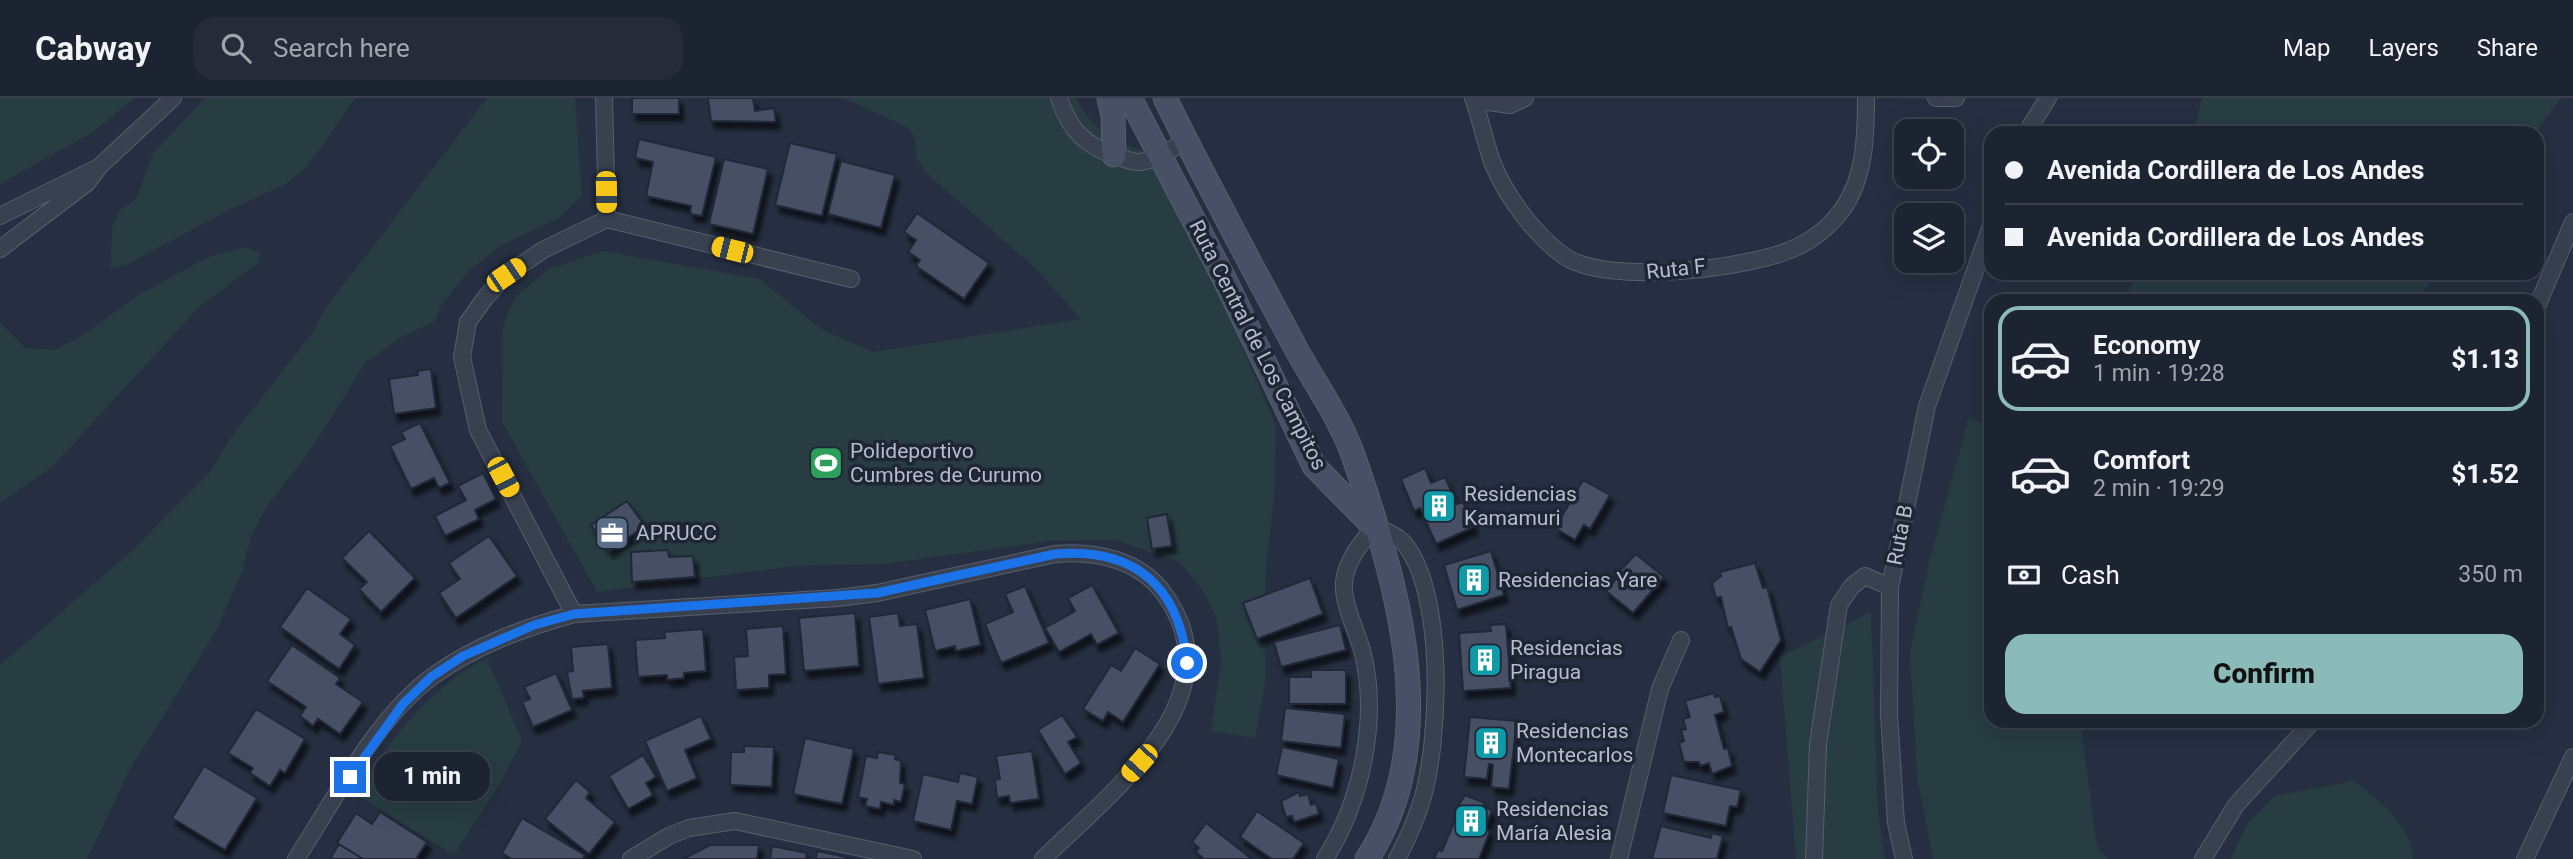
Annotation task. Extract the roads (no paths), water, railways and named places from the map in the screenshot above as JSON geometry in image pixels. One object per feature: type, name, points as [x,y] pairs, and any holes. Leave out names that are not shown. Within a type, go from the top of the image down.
[{"type":"main road","points":[[1109,98],[1114,155]]},
{"type":"main road","name":"Ruta Central de Los Campitos","points":[[1130,98],[1225,280],[1314,466],[1375,527]]},
{"type":"main road","name":"Ruta Central de Los Campitos","points":[[1165,98],[1185,141],[1352,453],[1375,527]]},
{"type":"main road","points":[[1367,859],[1382,830],[1402,776],[1408,720],[1404,640],[1375,527]]},
{"type":"street","points":[[0,249],[70,198],[173,98]]},
{"type":"street","points":[[604,98],[607,219]]},
{"type":"street","points":[[1059,98],[1068,122],[1079,137],[1114,155],[1139,162],[1161,155],[1185,141]]},
{"type":"street","name":"Ruta F","points":[[1525,98],[1510,105],[1473,99],[1493,164],[1534,227],[1565,257],[1589,268],[1629,274],[1674,271],[1772,257],[1798,247],[1819,233],[1840,212],[1853,192],[1862,162],[1866,98]]},
{"type":"street","points":[[1936,98],[1956,98]]},
{"type":"street","points":[[2030,126],[2048,98]]},
{"type":"street","points":[[0,216],[100,166]]},
{"type":"street","points":[[574,614],[478,430],[462,357],[468,322],[485,298],[506,275],[542,250],[607,219],[851,279]]},
{"type":"street","points":[[2542,294],[2573,222]]},
{"type":"street","name":"Ruta B","points":[[1904,859],[1896,822],[1889,714],[1890,587],[1927,406],[1984,246]]},
{"type":"street","points":[[1325,859],[1339,836],[1356,790],[1367,724],[1364,658],[1344,583],[1357,549],[1375,527],[1393,534],[1411,553],[1420,575],[1435,641],[1434,722],[1428,777],[1418,810],[1397,859]]},
{"type":"street","points":[[296,859],[377,736],[403,704],[431,677],[463,656],[497,639],[574,614],[877,593],[1055,554],[1082,551],[1137,569],[1161,589],[1175,609],[1184,634],[1187,663],[1180,697],[1171,721],[1156,745],[1043,859]]},
{"type":"street","points":[[1814,859],[1818,744],[1839,605],[1852,586],[1865,576],[1890,587]]},
{"type":"street","points":[[1619,859],[1660,689],[1681,640]]},
{"type":"street","points":[[2203,859],[2236,805],[2307,728]]},
{"type":"street","points":[[2525,859],[2573,757]]},
{"type":"street","points":[[631,859],[669,836],[689,828],[735,821],[913,859]]},
{"type":"place","name":"Polideportivo Cumbres de Curumo","points":[[826,463]]},
{"type":"place","name":"Residencias Kamamuri","points":[[1439,506]]},
{"type":"place","name":"APRUCC","points":[[612,533]]},
{"type":"place","name":"Residencias Yare","points":[[1474,580]]},
{"type":"place","name":"Residencias Piragua","points":[[1485,660]]},
{"type":"place","name":"Residencias Montecarlos","points":[[1491,743]]},
{"type":"place","name":"Residencias María Alesia","points":[[1471,821]]}]
